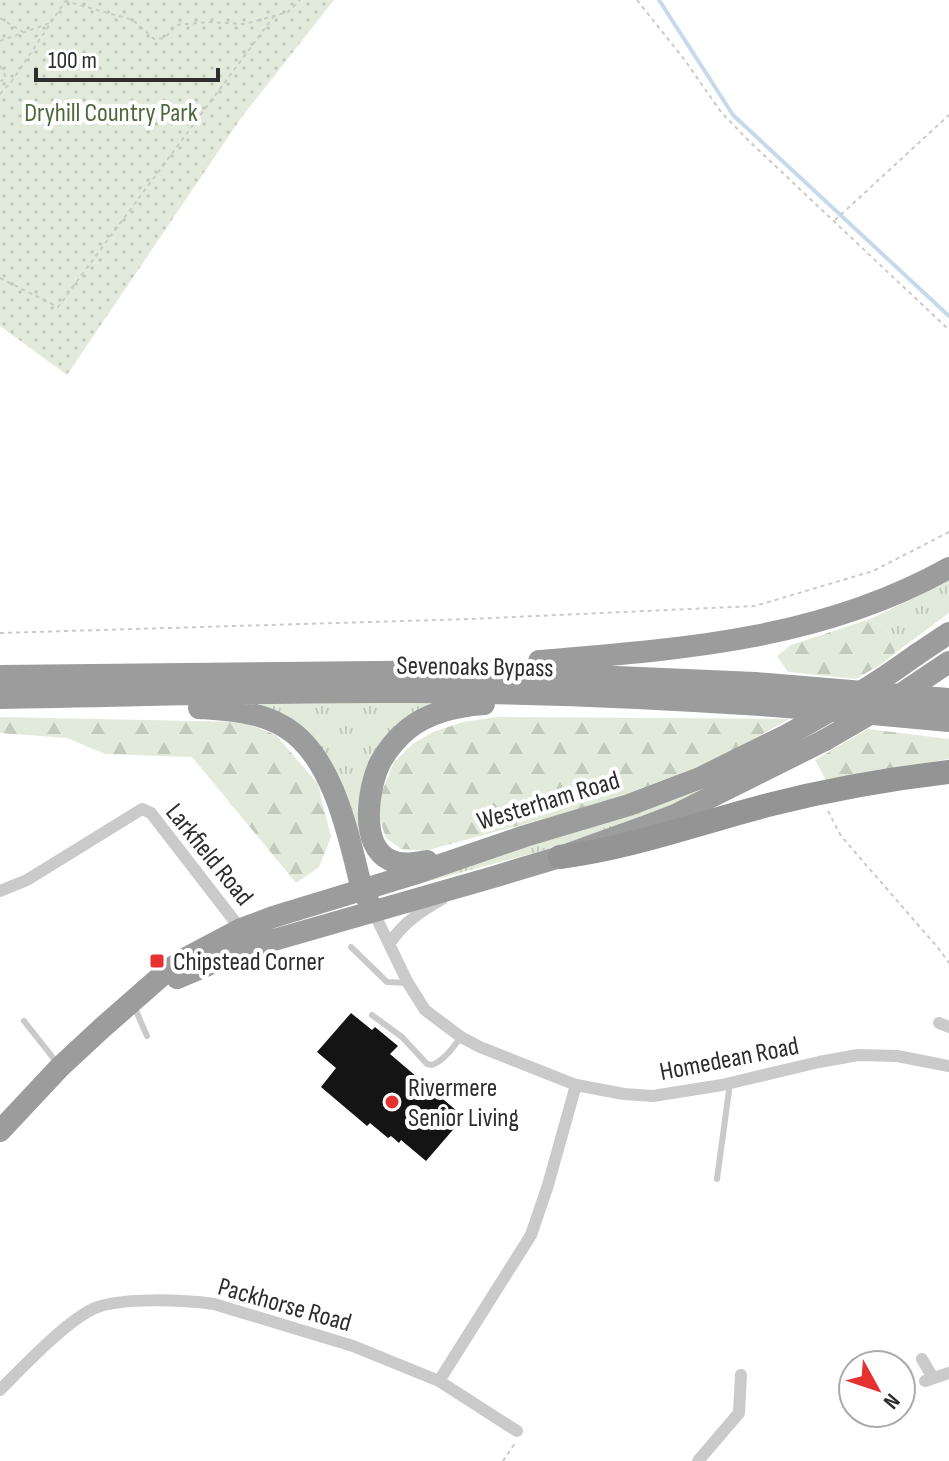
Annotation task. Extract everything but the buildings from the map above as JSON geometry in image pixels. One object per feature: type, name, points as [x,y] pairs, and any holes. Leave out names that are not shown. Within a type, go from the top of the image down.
[{"type":"highway","points":[[418,671],[737,641],[869,606],[949,568]]},
{"type":"highway","name":"Westerham Road","points":[[247,938],[273,917],[629,805],[700,778],[749,756],[852,699],[949,633]]},
{"type":"highway","name":"Westerham Road","points":[[0,1131],[60,1067],[102,1028],[167,971],[188,957],[247,938],[373,911],[461,887],[560,857],[675,815],[825,740],[882,707],[949,662]]},
{"type":"highway","name":"Sevenoaks Bypass","points":[[0,676],[418,671],[557,673],[802,686],[949,699]]},
{"type":"highway","name":"Sevenoaks Bypass","points":[[0,698],[409,692],[653,698],[949,721]]},
{"type":"highway","points":[[67,697],[127,707],[233,710],[284,726],[311,750],[324,770],[342,817],[362,890],[373,911]]},
{"type":"highway","points":[[462,856],[397,863],[381,854],[374,842],[369,805],[374,778],[388,750],[409,729],[439,712],[471,705],[653,698]]},
{"type":"highway","points":[[560,857],[614,848],[820,793],[949,772]]},
{"type":"street","name":"Larkfield Road","points":[[0,891],[27,880],[142,809],[151,813],[247,938]]},
{"type":"street","points":[[390,943],[412,918],[461,887]]},
{"type":"street","points":[[373,911],[408,983],[425,1010],[461,1037]]},
{"type":"street","name":"Homedean Road","points":[[461,1037],[576,1085],[653,1096],[858,1055],[897,1056],[949,1066]]},
{"type":"street","points":[[439,1381],[531,1235],[576,1085]]},
{"type":"street","name":"Packhorse Road","points":[[0,1390],[56,1337],[95,1308],[119,1302],[191,1301],[214,1304],[353,1346],[439,1381],[517,1431]]},
{"type":"street","points":[[922,1359],[929,1380],[949,1373]]},
{"type":"street","points":[[698,1461],[739,1413],[741,1375]]},
{"type":"lane","points":[[351,947],[387,982],[408,983]]},
{"type":"lane","points":[[141,995],[147,1036]]},
{"type":"lane","points":[[372,1015],[402,1037],[427,1064],[438,1063],[461,1037]]},
{"type":"lane","points":[[24,1021],[60,1067]]},
{"type":"lane","points":[[717,1179],[730,1083]]},
{"type":"path","points":[[0,94],[66,0],[133,20],[154,39],[165,38],[176,25],[209,22],[245,24],[288,12],[300,0]]},
{"type":"path","points":[[637,0],[721,112],[949,330]]},
{"type":"path","points":[[0,278],[58,307],[274,16]]},
{"type":"path","points":[[0,18],[24,32]]},
{"type":"path","points":[[0,41],[52,22]]},
{"type":"path","points":[[0,66],[6,77],[0,82]]},
{"type":"path","points":[[834,221],[949,115]]},
{"type":"path","points":[[0,633],[470,619],[755,606],[873,571],[949,532]]},
{"type":"path","points":[[820,793],[841,836],[949,963]]},
{"type":"path","points":[[503,1461],[517,1439],[517,1431]]},
{"type":"green space","name":"Dryhill Country Park","points":[[0,0],[334,0],[241,118],[67,375],[0,326]]},
{"type":"green space","points":[[949,581],[949,613],[895,653],[889,632],[870,619]]},
{"type":"green space","points":[[870,619],[889,632],[895,653],[856,679],[788,672],[777,656],[791,645]]},
{"type":"green space","points":[[244,701],[448,702],[362,783],[358,805],[360,842],[338,775]]},
{"type":"green space","points":[[0,717],[242,722],[276,735],[318,784],[331,837],[319,867],[296,883],[192,757],[105,754],[67,738],[0,733]]},
{"type":"green space","points":[[496,717],[789,719],[715,761],[638,793],[425,851],[401,849],[386,838],[379,817],[381,794],[394,762],[414,743],[433,732],[463,722]]},
{"type":"green space","points":[[868,729],[949,739],[949,759],[826,780],[815,760]]},
{"type":"green space","points":[[711,781],[714,789],[567,844],[389,892]]},
{"type":"waterway","points":[[659,0],[733,115],[949,316]]},
{"type":"place","name":"Chipstead Corner","points":[[157,961]]},
{"type":"place","name":"Rivermere Senior Living","points":[[392,1102]]}]
